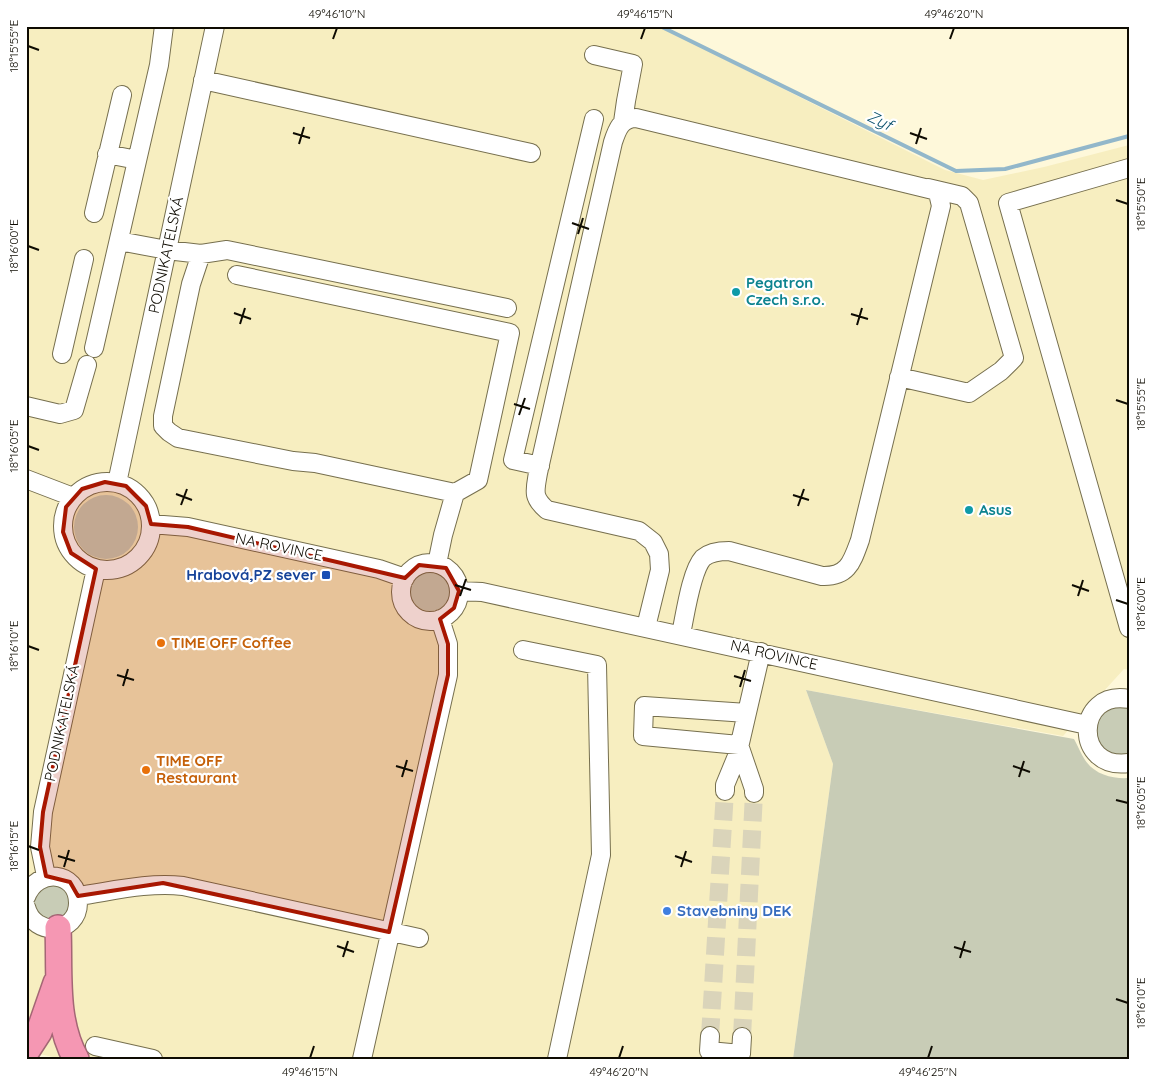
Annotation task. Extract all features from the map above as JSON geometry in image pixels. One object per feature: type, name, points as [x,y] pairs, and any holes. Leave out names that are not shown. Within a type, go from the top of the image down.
[{"type":"highway","points":[[58,928],[60,959],[58,978],[63,1023],[68,1045],[85,1052]]},
{"type":"highway","points":[[26,1052],[39,1032],[58,978]]},
{"type":"street","points":[[94,348],[159,65],[164,26]]},
{"type":"street","name":"PODNIKATELSKÁ","points":[[117,483],[215,26]]},
{"type":"street","points":[[594,55],[633,64],[623,122],[613,142],[540,466],[535,496],[539,503],[547,510],[639,531],[653,542],[659,554],[660,570],[646,627]]},
{"type":"street","points":[[204,80],[531,154]]},
{"type":"street","points":[[94,213],[122,95]]},
{"type":"street","points":[[623,122],[630,118],[636,118],[962,196],[969,203],[1014,358],[1001,371],[969,393],[900,377]]},
{"type":"street","points":[[540,466],[514,460],[594,119]]},
{"type":"street","points":[[108,154],[137,160]]},
{"type":"street","points":[[1129,168],[1008,203],[1129,628]]},
{"type":"street","points":[[681,634],[694,574],[702,559],[715,552],[729,551],[822,576],[832,576],[847,568],[852,561],[860,540],[942,206],[938,193],[928,188]]},
{"type":"street","points":[[119,241],[201,254],[227,250],[507,308]]},
{"type":"street","points":[[201,254],[191,284],[164,416],[163,426],[169,432],[178,438],[292,461],[315,463],[455,493],[478,480],[510,333],[237,275]]},
{"type":"street","points":[[62,354],[84,259]]},
{"type":"street","points":[[75,301],[103,307]]},
{"type":"street","points":[[26,406],[60,414],[74,410],[87,364]]},
{"type":"street","points":[[26,479],[73,497]]},
{"type":"street","points":[[117,483],[134,491],[146,506],[151,524],[147,545],[134,561],[115,570],[96,569],[78,560],[71,553],[62,532],[63,519],[66,507],[82,489],[93,484],[117,483]]},
{"type":"street","points":[[437,564],[442,535],[455,493]]},
{"type":"street","name":"NA ROVINCE","points":[[151,524],[188,527],[379,569],[405,578]]},
{"type":"street","points":[[437,564],[446,568],[457,582],[458,600],[454,608],[440,619],[424,620],[409,612],[404,604],[402,586],[411,570],[419,565],[437,564]]},
{"type":"street","name":"PODNIKATELSKÁ","points":[[46,876],[40,847],[43,812],[96,569]]},
{"type":"street","name":"NA ROVINCE","points":[[459,591],[482,592],[681,634],[1087,725]]},
{"type":"street","points":[[362,1059],[448,675],[448,644],[440,619]]},
{"type":"street","points":[[523,650],[597,665],[600,855],[557,1059]]},
{"type":"street","points":[[725,791],[725,785],[737,756],[761,652]]},
{"type":"street","points":[[1129,699],[1118,698],[1102,703],[1090,717],[1087,725],[1087,737],[1091,747],[1098,756],[1108,762],[1119,764],[1129,762]]},
{"type":"street","points":[[739,745],[643,736],[644,706],[747,713]]},
{"type":"street","points":[[739,745],[754,793]]},
{"type":"street","points":[[46,876],[54,876],[70,882],[78,896],[76,913],[72,920],[58,928],[43,928],[32,919],[27,908],[33,884],[46,876]]},
{"type":"street","points":[[78,896],[149,884],[176,885],[419,938]]},
{"type":"street","points":[[710,1036],[709,1051],[741,1054],[742,1037]]},
{"type":"street","points":[[85,1052],[152,1059]]},
{"type":"highlighted area","points":[[105,482],[126,486],[146,506],[151,524],[188,527],[405,578],[419,565],[446,568],[459,591],[454,608],[440,619],[448,644],[448,675],[389,932],[163,883],[78,896],[70,882],[46,876],[40,847],[43,812],[96,569],[71,553],[63,532],[66,507],[82,489]]},
{"type":"shaded area","points":[[26,26],[658,26],[945,170],[983,180],[1044,167],[1129,145],[1129,670],[1124,669],[1063,736],[806,690],[833,764],[793,1059],[62,1059],[26,1051]]},
{"type":"green space","points":[[106,495],[124,501],[132,509],[138,527],[132,545],[124,553],[106,559],[88,553],[80,545],[74,527],[80,509],[88,501]]},
{"type":"green space","points":[[430,571],[444,577],[450,591],[444,605],[430,611],[416,605],[410,591],[416,577]]},
{"type":"green space","points":[[806,690],[1074,739],[1085,760],[1099,773],[1117,778],[1129,778],[1129,1059],[793,1059],[833,764]]},
{"type":"green space","points":[[1115,707],[1129,708],[1129,757],[1106,754],[1096,740],[1095,729],[1099,720],[1106,712]]},
{"type":"green space","points":[[52,885],[59,886],[65,890],[69,896],[69,910],[65,916],[59,920],[52,921],[45,920],[39,916],[35,910],[34,903],[35,896],[39,890],[45,886]]},
{"type":"waterway","name":"Zyf","points":[[660,26],[956,171],[1005,169],[1129,136]]},
{"type":"tunnel","points":[[710,1036],[725,791]]},
{"type":"tunnel","points":[[742,1037],[754,793]]},
{"type":"place","name":"Pegatron Czech s.r.o.","points":[[736,292]]},
{"type":"place","name":"Asus","points":[[969,510]]},
{"type":"place","name":"Hrabová,PZ sever","points":[[326,575]]},
{"type":"place","name":"TIME OFF Coffee","points":[[161,643]]},
{"type":"place","name":"TIME OFF Restaurant","points":[[146,770]]},
{"type":"place","name":"Stavebniny DEK","points":[[667,911]]}]
